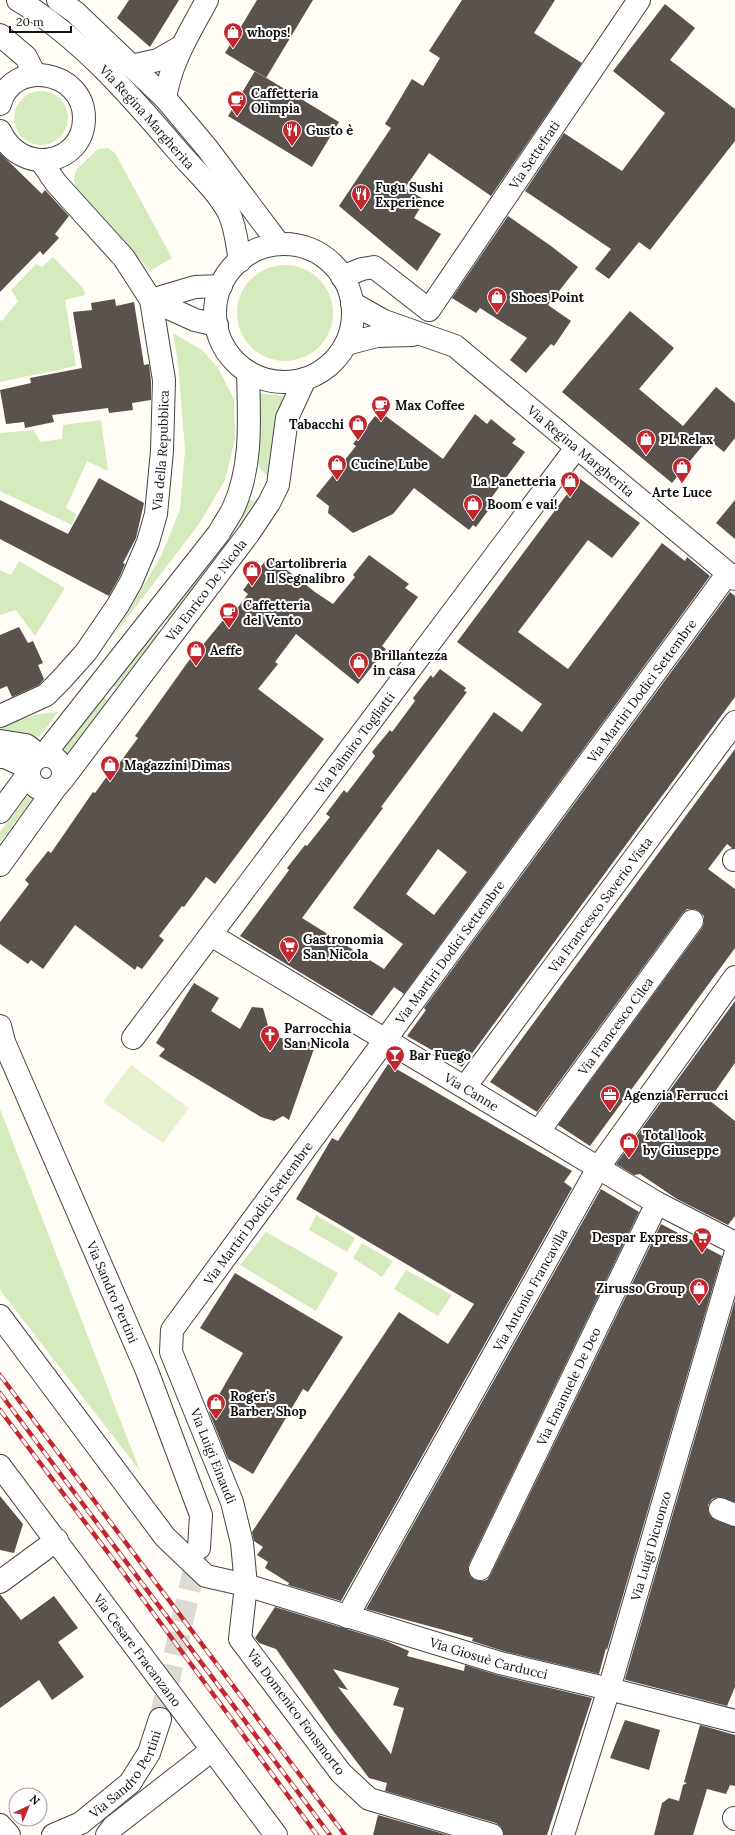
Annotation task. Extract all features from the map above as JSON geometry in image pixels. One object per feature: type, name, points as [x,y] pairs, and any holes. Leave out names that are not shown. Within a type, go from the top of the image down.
[{"type":"street","name":"Via Regina Margherita","points":[[18,0],[86,50],[152,120],[216,192],[229,214],[235,230],[240,261]]},
{"type":"street","name":"Via Regina Margherita","points":[[58,0],[75,12],[165,98],[207,148],[279,244]]},
{"type":"street","points":[[165,98],[168,77],[182,46],[207,0]]},
{"type":"street","name":"Via Settefrati","points":[[342,277],[374,266],[430,310],[639,0]]},
{"type":"street","points":[[0,35],[26,57],[35,75]]},
{"type":"street","points":[[131,66],[158,60],[182,46]]},
{"type":"street","points":[[0,104],[1,99],[10,87],[21,79],[35,75],[50,75],[64,80],[75,91],[82,104],[84,117],[82,131],[76,143],[66,153],[54,159],[41,161],[27,158],[14,151],[4,141],[0,130]]},
{"type":"street","name":"Via della Repubblica","points":[[0,716],[46,694],[61,680],[86,652],[118,605],[141,562],[152,528],[159,491],[164,380],[151,300],[124,258],[56,183],[41,161]]},
{"type":"street","points":[[279,244],[296,246],[313,251],[327,260],[348,286],[352,303],[353,324],[346,344],[339,356],[328,367],[305,379],[285,382],[266,380],[248,372],[231,358],[220,339],[217,325],[216,303],[221,286],[229,272],[240,261],[252,252],[279,244]]},
{"type":"street","points":[[151,300],[195,287],[221,286]]},
{"type":"street","points":[[151,300],[195,320],[217,325]]},
{"type":"street","name":"Via Regina Margherita","points":[[352,303],[384,321],[420,335],[455,346],[731,576]]},
{"type":"street","name":"Via Regina Margherita","points":[[346,344],[377,336],[420,335]]},
{"type":"street","name":"Via Enrico De Nicola","points":[[0,812],[36,763],[219,533],[233,509],[241,486],[249,449],[248,372]]},
{"type":"street","name":"Via Enrico De Nicola","points":[[0,865],[59,783],[249,534],[269,503],[278,485],[287,418],[305,379]]},
{"type":"street","name":"Via Palmiro Togliatti","points":[[133,1038],[576,448]]},
{"type":"street","name":"Via Martiri Dodici Settembre","points":[[172,1330],[384,1041],[731,576]]},
{"type":"street","points":[[46,694],[84,704]]},
{"type":"street","name":"Via Francesco Saverio Vista","points":[[465,1087],[735,722]]},
{"type":"street","points":[[0,741],[26,745],[36,763],[31,782],[41,790],[48,790],[59,783],[64,772],[59,761],[53,757],[36,763],[0,757]]},
{"type":"street","name":"Via Francesco Cilea","points":[[539,1131],[692,921]]},
{"type":"street","name":"Via Canne","points":[[211,935],[384,1041],[465,1087],[657,1203],[735,1243]]},
{"type":"street","name":"Via Antonio Francavilla","points":[[347,1617],[598,1168],[735,977]]},
{"type":"street","name":"Via Sandro Pertini","points":[[1,1035],[148,1371],[201,1515],[199,1548]]},
{"type":"street","name":"Via Emanuele De Deo","points":[[480,1569],[657,1203]]},
{"type":"street","name":"Via Luigi Dicuonzo","points":[[563,1835],[609,1689],[735,1255]]},
{"type":"street","name":"Via Giosuè Carducci","points":[[0,1316],[165,1537],[206,1576],[246,1585],[500,1663],[734,1719]]},
{"type":"street","name":"Via Luigi Einaudi","points":[[172,1330],[171,1352],[232,1502],[242,1543],[246,1585]]},
{"type":"street","name":"Via Cesare Fracanzano","points":[[0,1466],[57,1540],[276,1835]]},
{"type":"street","points":[[0,1582],[57,1540]]},
{"type":"street","name":"Via Domenico Fonsmorto","points":[[246,1585],[240,1639],[341,1773],[369,1799],[492,1835]]},
{"type":"street","name":"Via Sandro Pertini","points":[[53,1835],[77,1829],[130,1783],[149,1753],[160,1719]]},
{"type":"street","points":[[106,1835],[113,1827],[212,1750]]},
{"type":"street","points":[[0,1825],[9,1835]]},
{"type":"green space","points":[[36,91],[46,91],[56,95],[64,103],[68,113],[68,123],[64,133],[56,141],[46,145],[36,145],[26,141],[18,133],[14,123],[14,113],[18,103],[26,95]]},
{"type":"green space","points":[[108,148],[115,153],[172,258],[150,271],[75,186],[74,179],[76,170],[98,149]]},
{"type":"green space","points":[[53,257],[83,288],[85,295],[65,300],[76,366],[0,382],[0,320],[2,321],[18,301],[11,290],[36,264],[42,267]]},
{"type":"green space","points":[[285,265],[303,269],[312,273],[319,279],[325,286],[329,295],[333,313],[329,331],[325,340],[319,347],[312,353],[303,357],[285,361],[267,357],[258,353],[251,347],[245,340],[241,331],[237,313],[241,295],[245,286],[251,279],[258,273],[267,269]]},
{"type":"green space","points":[[173,333],[202,350],[218,368],[234,399],[235,439],[225,480],[199,524],[112,638],[161,556],[180,510],[185,450],[178,363]]},
{"type":"green space","points":[[259,393],[283,396],[267,476],[259,467],[255,452]]},
{"type":"green space","points":[[101,420],[108,471],[87,461],[66,508],[76,514],[72,525],[0,491],[0,433],[34,430],[40,442],[62,439],[63,425]]},
{"type":"green space","points":[[245,499],[255,501],[240,524],[169,621],[164,617]]},
{"type":"green space","points":[[19,561],[65,588],[35,636],[16,610],[0,615],[0,570],[11,575]]},
{"type":"green space","points":[[155,628],[160,632],[116,688],[111,685]]},
{"type":"green space","points":[[103,697],[108,700],[64,757],[60,754]]},
{"type":"green space","points":[[58,712],[37,740],[0,734],[0,729],[21,719],[35,715]]},
{"type":"green space","points":[[30,793],[35,796],[0,842],[0,832]]},
{"type":"green space","points":[[131,1065],[189,1108],[163,1143],[103,1102]]},
{"type":"green space","points":[[0,1109],[140,1471],[0,1290]]},
{"type":"green space","points":[[316,1215],[355,1238],[347,1252],[309,1230]]},
{"type":"green space","points":[[266,1232],[338,1273],[316,1311],[240,1265]]},
{"type":"green space","points":[[362,1243],[393,1261],[382,1277],[353,1258]]},
{"type":"green space","points":[[406,1270],[452,1295],[438,1316],[394,1289]]},
{"type":"building","points":[[129,0],[179,0],[150,47],[117,18]]},
{"type":"building","points":[[257,0],[313,0],[266,78],[225,53]]},
{"type":"building","points":[[462,0],[555,0],[534,33],[582,63],[491,196],[429,153],[405,188],[425,200],[414,218],[441,234],[417,271],[339,206],[391,128],[385,124],[412,79],[423,86],[440,58],[429,51]]},
{"type":"building","points":[[665,4],[695,28],[670,60],[735,109],[735,141],[650,250],[639,242],[609,279],[595,269],[611,249],[525,191],[564,133],[622,171],[665,113],[613,71]]},
{"type":"building","points":[[255,71],[339,122],[312,167],[228,116]]},
{"type":"building","points":[[0,153],[42,194],[45,190],[69,216],[55,234],[59,238],[43,255],[40,251],[0,292]]},
{"type":"building","points":[[508,216],[578,267],[548,305],[571,321],[554,346],[551,344],[526,373],[510,360],[527,338],[480,308],[476,313],[452,298]]},
{"type":"building","points":[[115,299],[116,306],[134,302],[144,365],[149,364],[151,400],[132,403],[133,410],[109,413],[108,408],[52,415],[54,422],[25,428],[24,422],[6,424],[0,390],[31,383],[30,378],[82,368],[73,312],[92,310],[91,303]]},
{"type":"building","points":[[630,311],[674,348],[639,389],[683,426],[716,387],[735,403],[735,438],[724,452],[708,439],[672,483],[562,392]]},
{"type":"building","points":[[383,414],[443,459],[475,414],[487,424],[491,419],[516,439],[512,443],[525,452],[489,501],[493,504],[476,527],[473,525],[469,530],[414,488],[393,514],[353,533],[328,513],[329,506],[316,496],[356,446],[353,444],[375,416],[379,419]]},
{"type":"building","points":[[99,478],[144,503],[136,538],[123,563],[125,564],[120,576],[109,596],[0,539],[0,500],[68,534]]},
{"type":"building","points":[[579,478],[640,523],[612,558],[588,540],[518,632],[568,669],[662,543],[685,561],[687,557],[710,576],[404,994],[394,987],[372,1016],[240,936],[289,870],[287,868],[330,817],[326,814],[344,790],[347,793],[375,756],[372,752],[390,730],[392,732],[415,701],[413,698],[431,675],[433,678],[440,669],[466,688],[464,691],[467,692],[381,807],[383,808],[302,918],[384,969],[403,944],[353,908],[494,712],[522,732],[542,704],[457,642]],"holes":[[[438,849],[467,872],[434,915],[406,894]]]},
{"type":"building","points":[[735,500],[735,539],[716,523]]},
{"type":"building","points":[[369,555],[409,584],[405,588],[418,597],[382,646],[386,649],[358,684],[296,634],[275,662],[278,664],[258,689],[324,739],[215,884],[206,877],[184,907],[182,906],[159,936],[164,940],[142,969],[137,966],[135,970],[75,925],[43,969],[31,960],[28,964],[0,944],[0,922],[29,884],[25,880],[48,851],[51,853],[93,792],[95,793],[113,768],[115,769],[138,738],[135,736],[200,645],[202,646],[224,619],[227,622],[248,594],[243,590],[269,556],[333,604],[355,577],[353,575]]},
{"type":"building","points":[[730,592],[735,596],[735,697],[462,1067],[407,1036],[426,1010],[424,1008]]},
{"type":"building","points":[[19,627],[28,643],[33,641],[43,663],[38,665],[44,679],[39,685],[12,697],[7,686],[0,689],[0,635]]},
{"type":"building","points":[[735,749],[735,848],[732,848],[727,844],[708,869],[735,889],[735,948],[590,1146],[558,1125],[702,928],[704,916],[699,911],[687,909],[682,914],[537,1112],[490,1082]]},
{"type":"building","name":"Parrocchia San Nicola","points":[[194,983],[219,998],[211,1011],[240,1029],[252,1007],[263,1008],[269,1029],[277,1029],[280,1038],[316,1043],[289,1120],[283,1116],[274,1121],[261,1117],[159,1056],[165,1049],[156,1043]]},
{"type":"building","points":[[735,1001],[735,1063],[709,1100],[735,1121],[735,1216],[728,1225],[677,1199],[640,1174],[634,1175],[616,1164]]},
{"type":"building","points":[[388,1064],[572,1171],[564,1182],[572,1188],[341,1601],[288,1585],[289,1583],[265,1568],[268,1562],[257,1555],[263,1547],[254,1541],[252,1532],[399,1312],[448,1344],[474,1304],[296,1199],[332,1138],[338,1141]]},
{"type":"building","points":[[601,1189],[639,1212],[469,1564],[468,1570],[470,1576],[475,1580],[487,1580],[491,1574],[661,1224],[722,1256],[599,1674],[503,1651],[472,1641],[473,1638],[366,1609]]},
{"type":"building","points":[[235,1273],[343,1337],[308,1392],[303,1389],[253,1474],[228,1459],[209,1412],[243,1353],[200,1328]]},
{"type":"building","points":[[735,1300],[735,1502],[718,1497],[712,1499],[708,1505],[710,1516],[715,1520],[735,1527],[735,1687],[727,1706],[625,1679]]},
{"type":"building","points":[[0,1496],[23,1524],[14,1553],[0,1550]]},
{"type":"building","points":[[0,1594],[21,1620],[54,1596],[78,1628],[58,1642],[84,1677],[52,1700],[39,1680],[0,1708]]},
{"type":"building","points":[[275,1607],[386,1641],[409,1651],[407,1656],[464,1671],[465,1665],[497,1675],[592,1698],[547,1835],[504,1835],[501,1827],[496,1823],[385,1791],[387,1783],[369,1778],[334,1732],[276,1649],[259,1643],[255,1638]],"holes":[[[333,1669],[399,1688],[393,1705],[404,1708],[391,1754],[338,1687],[348,1690]]]},
{"type":"building","points":[[625,1720],[660,1730],[649,1770],[610,1758]]},
{"type":"building","points":[[700,1725],[735,1735],[735,1786],[730,1785],[726,1794],[707,1789],[693,1835],[654,1835],[662,1803],[669,1798],[679,1801],[683,1785],[687,1783],[684,1782]]},
{"type":"building","points":[[378,1815],[448,1835],[373,1835]]},
{"type":"tunnel","points":[[160,1719],[199,1548]]},
{"type":"railway","points":[[0,1375],[345,1835]]},
{"type":"railway","points":[[0,1393],[330,1835]]},
{"type":"railway","points":[[0,1410],[134,1587],[317,1835]]},
{"type":"place","name":"whops!","points":[[233,49]]},
{"type":"place","name":"Caffetteria Olimpia","points":[[237,117]]},
{"type":"place","name":"Gusto è","points":[[292,147]]},
{"type":"place","name":"Fugu Sushi Experience","points":[[361,211]]},
{"type":"place","name":"Shoes Point","points":[[497,314]]},
{"type":"place","name":"Max Coffee","points":[[381,422]]},
{"type":"place","name":"Tabacchi","points":[[358,441]]},
{"type":"place","name":"PL Relax","points":[[646,456]]},
{"type":"place","name":"Cucine Lube","points":[[337,481]]},
{"type":"place","name":"Arte Luce","points":[[682,484]]},
{"type":"place","name":"La Panetteria","points":[[570,498]]},
{"type":"place","name":"Boom e vai!","points":[[473,521]]},
{"type":"place","name":"Cartolibreria Il Segnalibro","points":[[252,587]]},
{"type":"place","name":"Caffetteria del Vento","points":[[229,629]]},
{"type":"place","name":"Aeffe","points":[[196,667]]},
{"type":"place","name":"Brillantezza in casa","points":[[359,679]]},
{"type":"place","name":"Magazzini Dimas","points":[[110,782]]},
{"type":"place","name":"Gastronomia San Nicola","points":[[289,963]]},
{"type":"place","name":"Parrocchia San Nicola","points":[[270,1052]]},
{"type":"place","name":"Bar Fuego","points":[[395,1072]]},
{"type":"place","name":"Agenzia Ferrucci","points":[[610,1112]]},
{"type":"place","name":"Total look by Giuseppe","points":[[629,1159]]},
{"type":"place","name":"Despar Express","points":[[702,1254]]},
{"type":"place","name":"Zirusso Group","points":[[699,1305]]},
{"type":"place","name":"Roger's Barber Shop","points":[[216,1420]]}]
